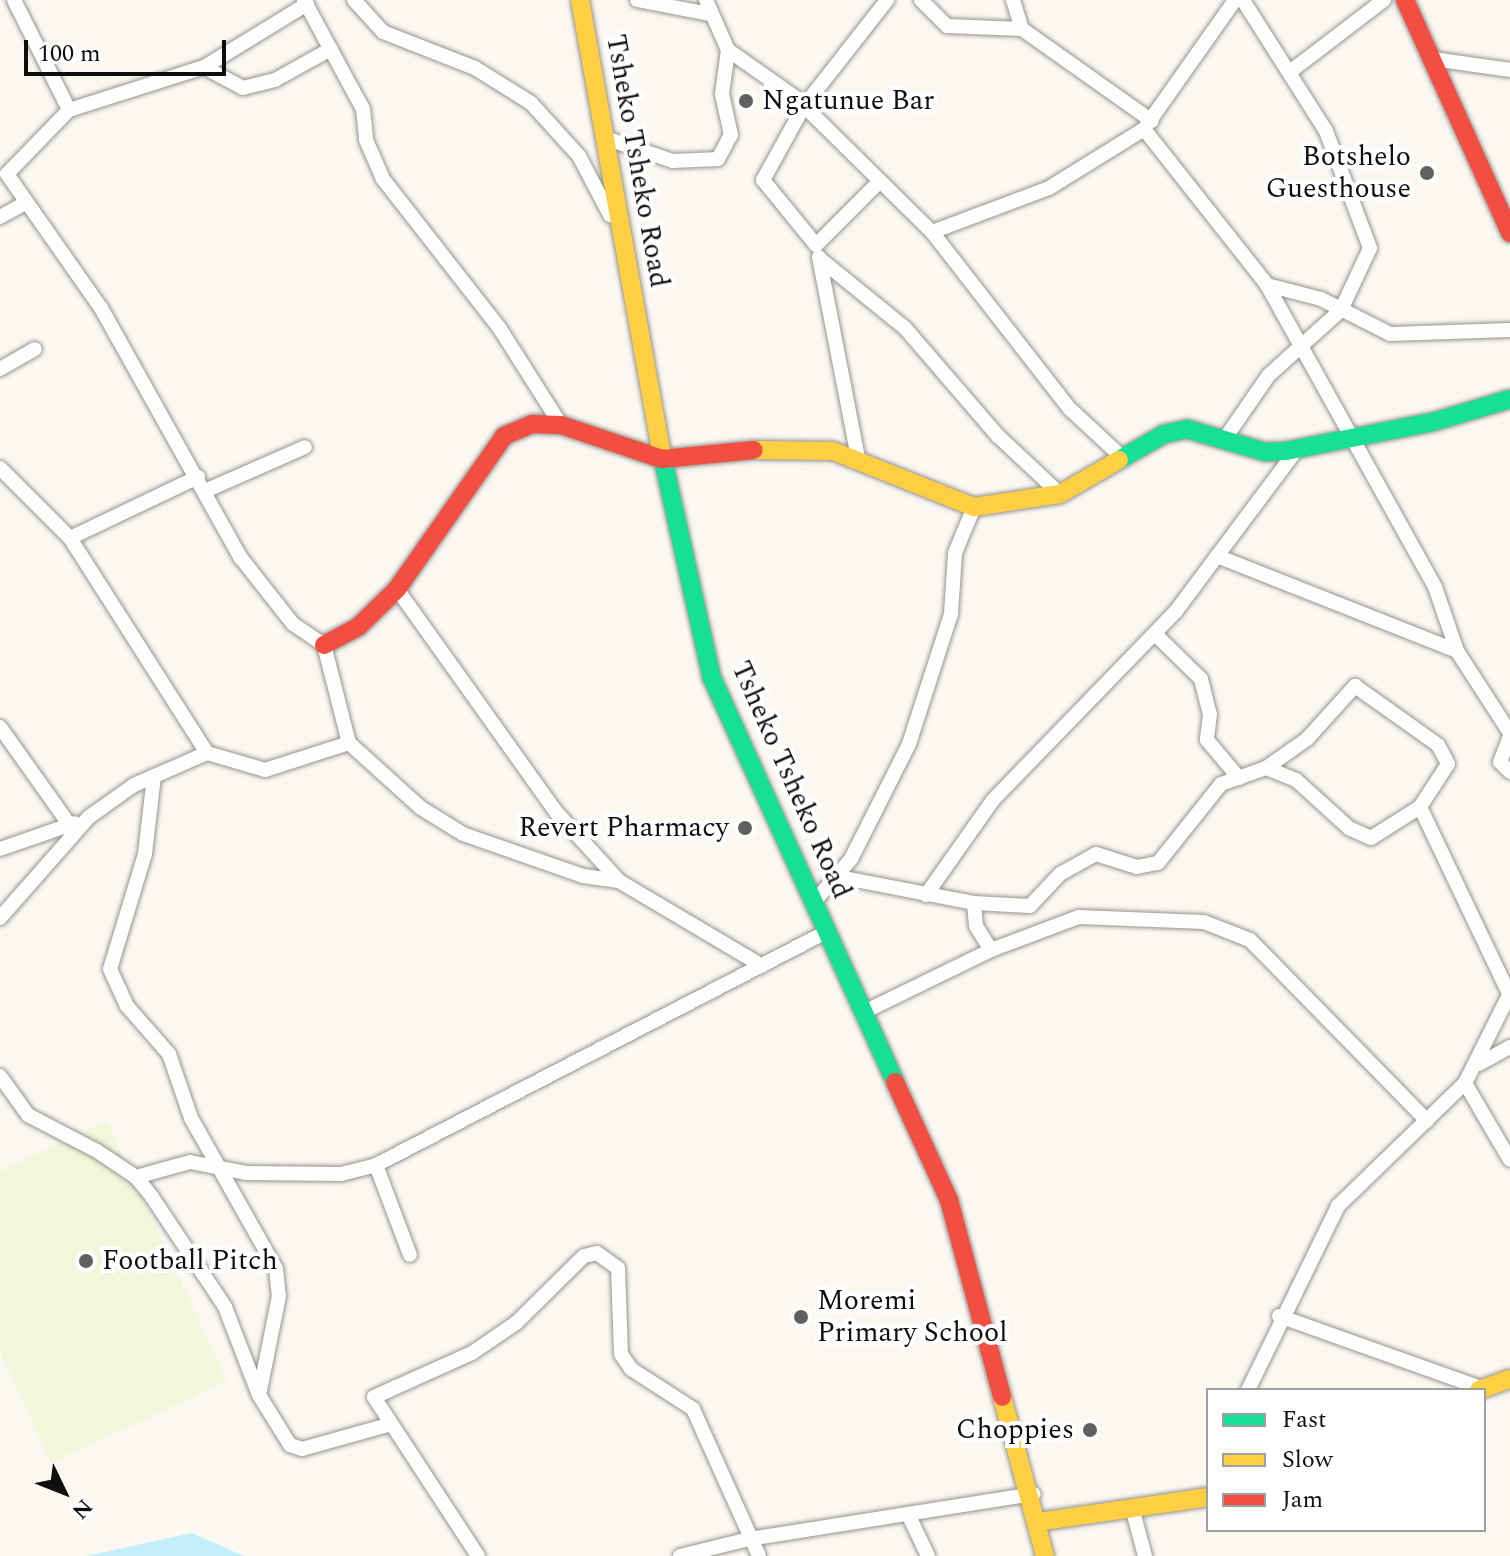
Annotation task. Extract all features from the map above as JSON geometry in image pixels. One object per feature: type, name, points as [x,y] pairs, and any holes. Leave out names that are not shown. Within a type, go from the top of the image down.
[{"type":"main road","name":"Tsheko Tsheko Road","points":[[580,0],[662,459],[712,678],[814,902],[868,1010],[949,1200],[1033,1494],[1045,1556]]},
{"type":"main road","points":[[1405,0],[1510,233]]},
{"type":"main road","points":[[324,645],[359,626],[397,589],[504,436],[532,424],[561,425],[662,459],[774,448],[858,457],[974,507],[1060,494],[1164,434],[1187,429],[1226,437],[1265,452],[1353,438],[1510,399]]},
{"type":"main road","points":[[1483,1388],[1510,1379]]},
{"type":"main road","points":[[1037,1522],[1133,1511],[1206,1497]]},
{"type":"street","points":[[14,0],[69,110]]},
{"type":"street","points":[[354,0],[383,32],[475,68],[560,129],[623,241]]},
{"type":"street","points":[[637,0],[708,7],[728,50],[804,106],[932,232],[1061,399],[1124,459]]},
{"type":"street","points":[[887,0],[804,106],[763,180],[818,252],[905,328],[998,436],[1060,494]]},
{"type":"street","points":[[921,0],[947,26],[1022,29],[1148,125],[1267,285],[1353,438],[1435,587],[1457,651],[1510,734],[1500,762],[1510,772]]},
{"type":"street","points":[[1013,0],[1022,29]]},
{"type":"street","points":[[932,232],[1049,188],[1148,125],[1235,0]]},
{"type":"street","points":[[1226,437],[1249,400],[1300,345],[1341,310],[1370,248],[1345,172],[1291,71],[1243,0]]},
{"type":"street","points":[[1291,71],[1384,0]]},
{"type":"street","points":[[561,425],[500,329],[383,179],[366,140],[363,109],[306,2],[204,67],[69,110],[9,168],[8,182],[101,308],[271,600],[324,645],[349,743],[421,808],[463,834],[583,876],[619,881]]},
{"type":"street","points":[[204,67],[243,88],[275,80],[331,49]]},
{"type":"street","points":[[605,138],[673,161],[718,159],[731,135],[722,94],[728,50]]},
{"type":"street","points":[[1433,59],[1510,70]]},
{"type":"street","points":[[818,252],[879,182]]},
{"type":"street","points":[[0,217],[23,204]]},
{"type":"street","points":[[818,252],[858,457]]},
{"type":"street","points":[[1267,285],[1341,310],[1390,334],[1510,330]]},
{"type":"street","points":[[0,369],[35,349]]},
{"type":"street","points":[[205,491],[305,447]]},
{"type":"street","points":[[926,895],[993,800],[1155,634],[1297,449]]},
{"type":"street","points":[[0,468],[70,538],[207,753]]},
{"type":"street","points":[[70,538],[198,477]]},
{"type":"street","points":[[814,902],[839,877],[909,744],[951,614],[955,553],[974,507]]},
{"type":"street","points":[[1217,556],[1457,651]]},
{"type":"street","points":[[397,589],[557,813],[619,881],[762,966]]},
{"type":"street","points":[[1155,634],[1201,679],[1210,714],[1207,740],[1239,778]]},
{"type":"street","points":[[839,877],[974,903],[1030,906],[1060,874],[1096,854],[1137,867],[1158,863],[1208,796],[1239,778],[1266,768],[1307,739],[1351,688],[1361,686],[1444,753],[1442,781],[1420,807],[1367,838],[1296,780],[1266,768]]},
{"type":"street","points":[[0,727],[69,824]]},
{"type":"street","points":[[0,918],[85,822],[154,776],[207,753],[265,770],[349,743]]},
{"type":"street","points":[[154,776],[142,870],[110,969],[127,1006],[169,1054],[191,1118],[222,1169],[280,1283],[259,1395]]},
{"type":"street","points":[[1249,1388],[1279,1316],[1338,1206],[1465,1083],[1478,1065],[1510,993],[1420,807]]},
{"type":"street","points":[[0,849],[69,824],[85,822]]},
{"type":"street","points":[[974,903],[976,926],[991,950]]},
{"type":"street","points":[[868,1010],[991,950],[1079,917],[1204,922],[1235,930],[1263,951],[1427,1121]]},
{"type":"street","points":[[136,1177],[190,1162],[222,1169],[341,1174],[376,1165],[828,931]]},
{"type":"street","points":[[1478,1065],[1510,1047]]},
{"type":"street","points":[[0,1076],[28,1115],[136,1177],[225,1307],[259,1395],[277,1432],[302,1449],[388,1425]]},
{"type":"street","points":[[1465,1083],[1510,1160]]},
{"type":"street","points":[[376,1165],[410,1255]]},
{"type":"street","points":[[478,1556],[374,1403],[376,1394],[472,1353],[525,1316],[584,1256],[603,1254],[618,1268],[621,1354],[631,1369],[693,1409],[759,1556]]},
{"type":"street","points":[[1279,1316],[1477,1388]]},
{"type":"street","points":[[680,1556],[749,1539],[1033,1494]]},
{"type":"street","points":[[1133,1511],[1145,1556]]},
{"type":"street","points":[[908,1514],[928,1556]]},
{"type":"green space","name":"Football Pitch","points":[[107,1121],[227,1381],[51,1463],[0,1352],[0,1171]]},
{"type":"water","points":[[192,1533],[244,1556],[86,1556]]},
{"type":"traffic: fast","points":[[1119,460],[1164,434],[1187,429],[1265,452],[1286,451],[1433,422],[1510,399]]},
{"type":"traffic: fast","points":[[662,455],[712,678],[895,1082]]},
{"type":"traffic: slow","points":[[580,0],[662,455]]},
{"type":"traffic: slow","points":[[754,450],[833,451],[974,507],[1060,494],[1119,460]]},
{"type":"traffic: slow","points":[[1485,1388],[1510,1379]]},
{"type":"traffic: slow","points":[[1002,1397],[1045,1556]]},
{"type":"traffic: slow","points":[[1037,1522],[1206,1497]]},
{"type":"traffic: jam","points":[[1405,0],[1510,233]]},
{"type":"traffic: jam","points":[[324,645],[359,626],[397,589],[504,436],[532,424],[561,425],[662,459],[754,450]]},
{"type":"traffic: jam","points":[[895,1082],[949,1200],[1002,1397]]},
{"type":"place","name":"Ngatunue Bar","points":[[746,101]]},
{"type":"place","name":"Botshelo Guesthouse","points":[[1427,173]]},
{"type":"place","name":"Revert Pharmacy","points":[[745,828]]},
{"type":"place","name":"Football Pitch","points":[[86,1261]]},
{"type":"place","name":"Moremi Primary School","points":[[801,1317]]},
{"type":"place","name":"Choppies","points":[[1090,1430]]}]
